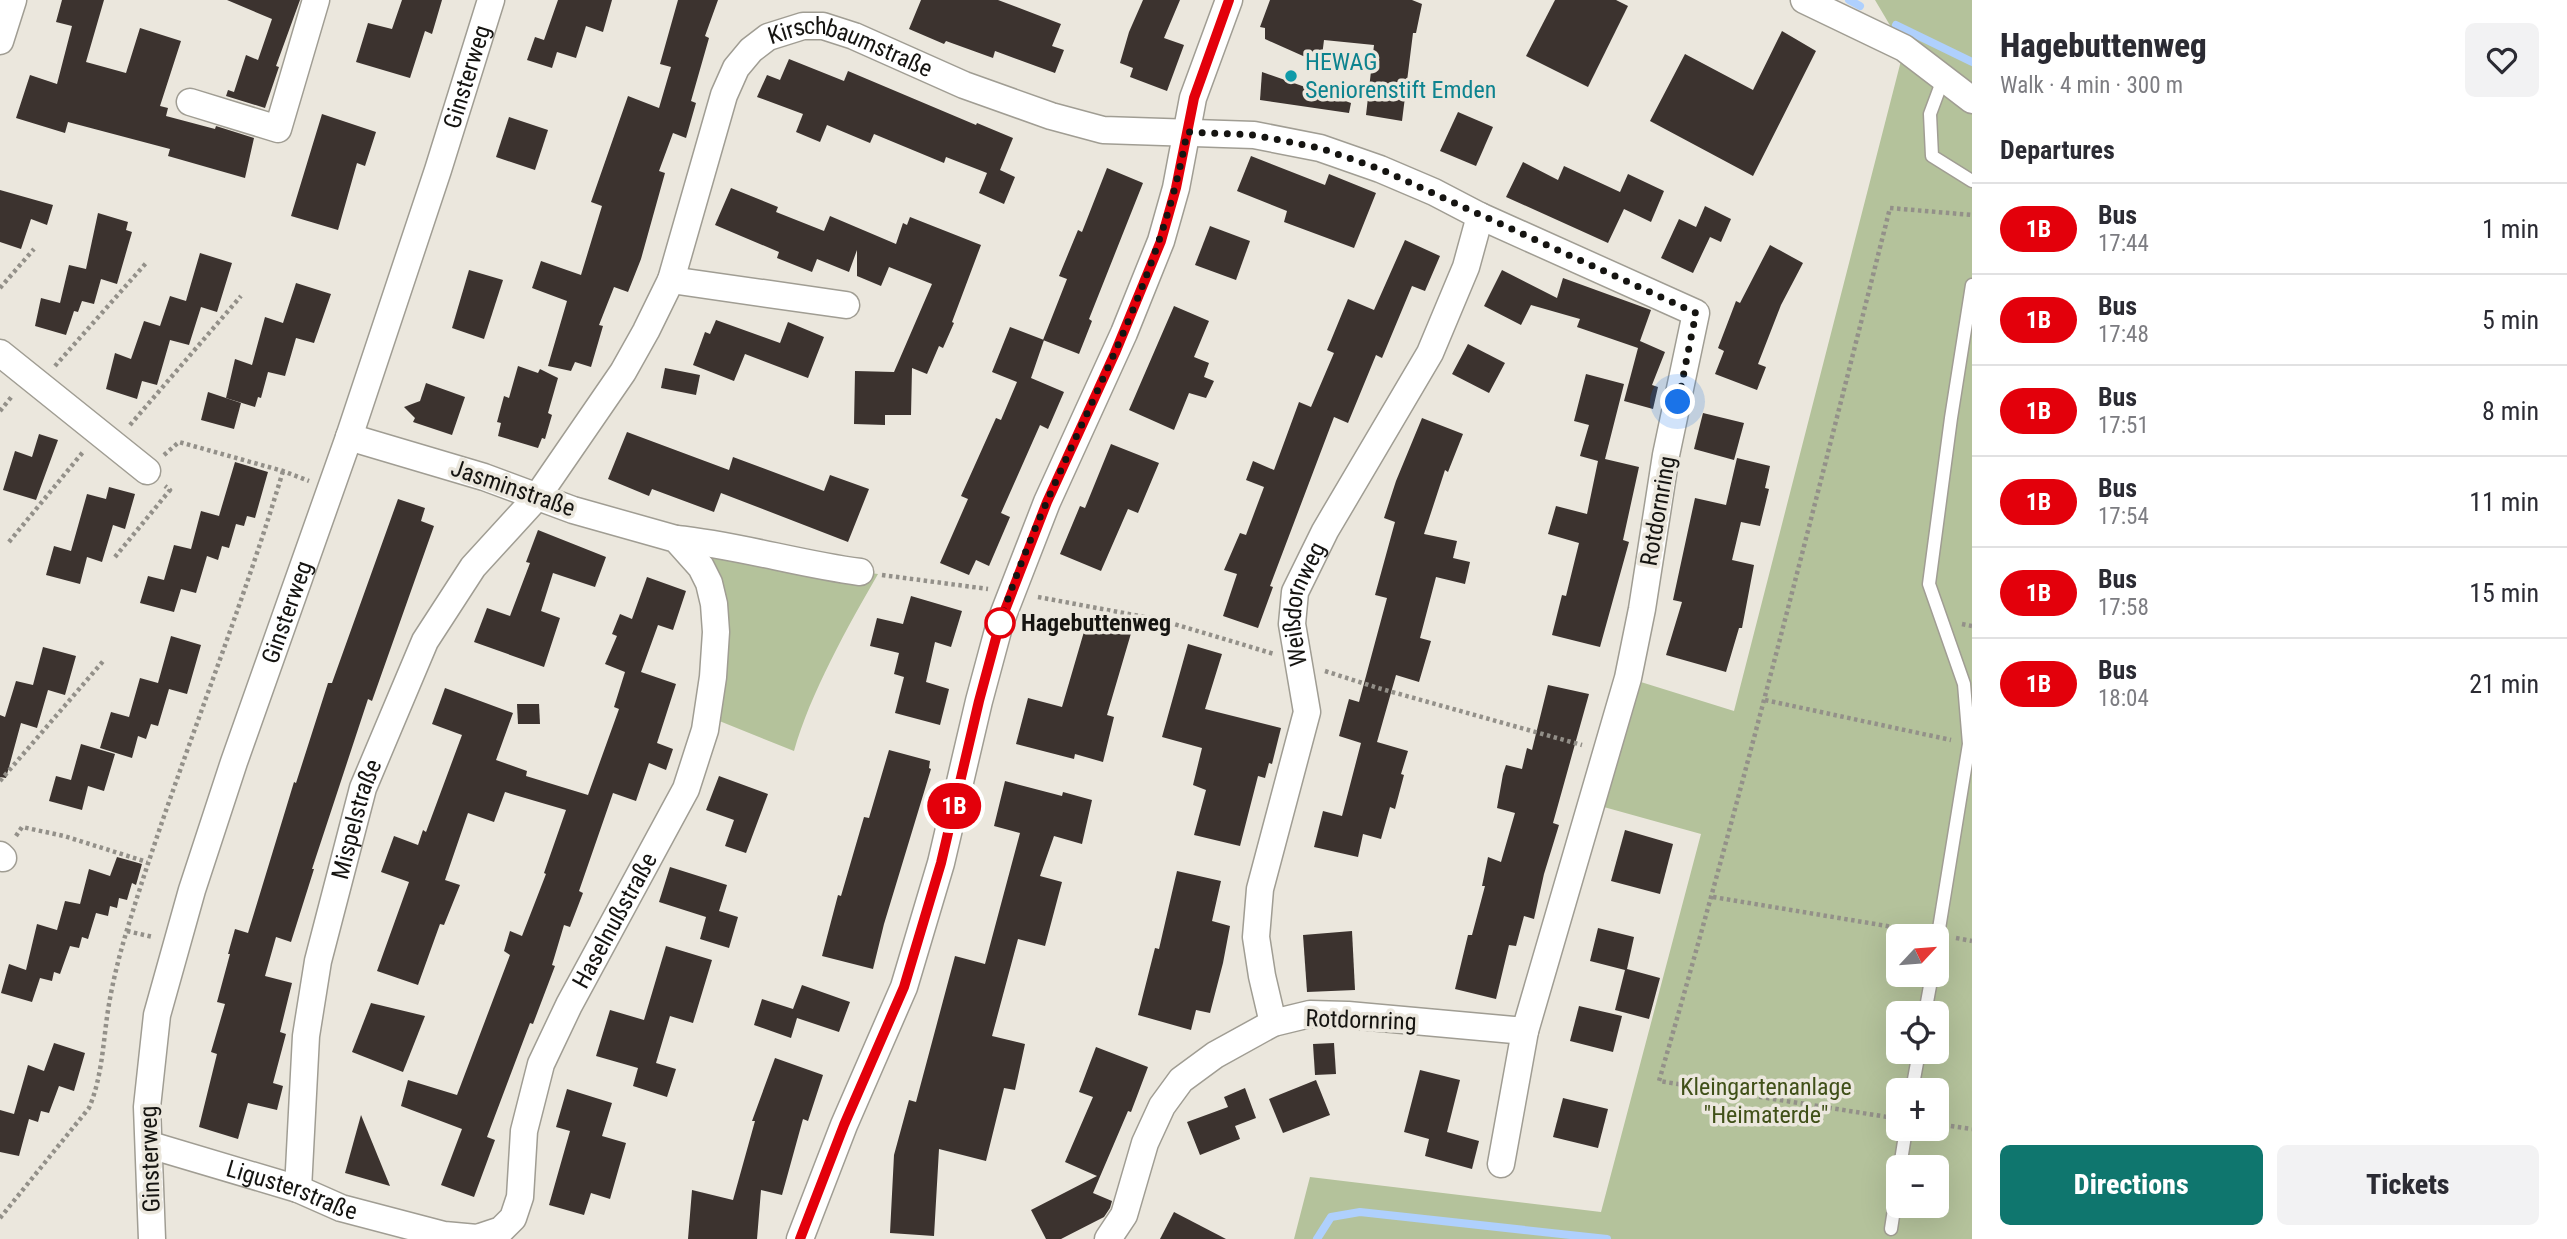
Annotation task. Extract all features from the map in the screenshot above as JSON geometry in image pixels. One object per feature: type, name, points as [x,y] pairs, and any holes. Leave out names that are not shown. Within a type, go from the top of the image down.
[{"type":"street","points":[[0,41],[13,0]]},
{"type":"street","points":[[190,102],[278,129],[316,0]]},
{"type":"street","name":"Ginsterweg","points":[[152,1239],[147,1107],[157,1015],[200,864],[349,436],[438,170],[491,0]]},
{"type":"street","points":[[800,1239],[844,1125],[904,987],[921,934],[979,701],[1011,592],[1047,502],[1119,344],[1161,241],[1176,188],[1194,98],[1229,0]]},
{"type":"street","points":[[1804,0],[1904,48],[1972,100]]},
{"type":"street","name":"Kirschbaumstraße","points":[[537,496],[623,372],[671,280],[724,95],[736,68],[768,37],[803,26],[823,26],[854,36],[964,85],[1051,116],[1103,130],[1187,132]]},
{"type":"street","name":"Rotdornring","points":[[1187,132],[1254,135],[1320,148],[1380,169],[1696,313],[1685,376],[1666,455],[1642,609],[1628,678],[1525,1031],[1501,1164]]},
{"type":"street","name":"Weißdornweg","points":[[1273,1023],[1256,937],[1260,889],[1307,712],[1292,624],[1296,592],[1325,531],[1430,354],[1466,267],[1480,216]]},
{"type":"street","points":[[671,280],[846,305]]},
{"type":"street","points":[[0,354],[147,471]]},
{"type":"street","name":"Jasminstraße","points":[[349,436],[676,540],[732,546],[860,572]]},
{"type":"street","name":"Mispelstraße","points":[[298,1189],[306,1036],[316,974],[363,788],[425,641],[472,567],[537,496]]},
{"type":"street","name":"Haselnußstraße","points":[[477,1237],[501,1230],[513,1218],[520,1197],[524,1131],[541,1064],[569,1005],[686,789],[705,730],[716,632],[709,583],[695,560],[676,540]]},
{"type":"street","name":"Rotdornring","points":[[1109,1239],[1124,1215],[1150,1131],[1162,1106],[1181,1080],[1215,1055],[1273,1023],[1310,1014],[1348,1015],[1525,1031]]},
{"type":"street","name":"Ligusterstraße","points":[[150,1145],[298,1189],[341,1208],[444,1235],[477,1237]]},
{"type":"lane","points":[[1943,79],[1930,114],[1932,156],[1972,181]]},
{"type":"lane","points":[[1940,924],[1969,744],[1964,684],[1929,584],[1972,285]]},
{"type":"lane","points":[[1891,1229],[1893,1218]]},
{"type":"path","points":[[1886,1117],[1659,1081],[1713,897],[1890,208],[1972,215]]},
{"type":"path","points":[[0,288],[34,248]]},
{"type":"path","points":[[39,384],[147,262]]},
{"type":"path","points":[[9,542],[241,296]]},
{"type":"path","points":[[115,557],[170,490],[147,471],[179,442],[283,471],[330,489]]},
{"type":"path","points":[[0,1217],[89,1108],[97,1090],[109,1002],[129,922],[268,523],[283,471]]},
{"type":"path","points":[[860,572],[1011,592]]},
{"type":"path","points":[[0,781],[105,659]]},
{"type":"path","points":[[1765,700],[1969,744]]},
{"type":"path","points":[[1,857],[22,827],[64,836],[148,862]]},
{"type":"path","points":[[1713,897],[1886,929]]},
{"type":"path","points":[[1950,939],[1972,941]]},
{"type":"path","points":[[1949,1126],[1972,1129]]},
{"type":"green space","name":"Kleingartenanlage \"Heimaterde\"","points":[[1875,0],[1972,0],[1972,1239],[1294,1239],[1310,1177],[1601,1212],[1701,834],[1593,804],[1628,678],[1734,711],[1904,49]]},
{"type":"green space","points":[[711,543],[825,567],[878,574],[820,684],[794,751],[707,716],[701,567]]},
{"type":"building","points":[[62,0],[104,0],[86,62],[126,73],[140,28],[181,41],[160,106],[168,108],[166,116],[215,129],[216,126],[254,138],[245,178],[168,156],[170,149],[68,122],[65,133],[16,118],[30,75],[57,84],[72,26],[56,22]]},
{"type":"building","points":[[227,0],[300,0],[276,66],[279,67],[265,108],[226,96],[228,90],[234,92],[246,55],[258,60],[272,19]]},
{"type":"building","points":[[402,0],[442,0],[432,34],[425,31],[410,78],[356,62],[368,23],[392,29]]},
{"type":"building","points":[[558,0],[612,0],[603,32],[586,26],[576,58],[557,52],[552,68],[527,60],[535,37],[544,40]]},
{"type":"building","points":[[678,0],[718,0],[705,36],[709,38],[691,101],[696,103],[686,138],[673,133],[659,171],[665,173],[641,259],[628,292],[614,287],[599,325],[603,326],[591,367],[575,362],[571,371],[548,366],[567,301],[532,288],[541,261],[581,275],[602,206],[591,202],[628,96],[659,108],[671,67],[660,64]]},
{"type":"building","points":[[921,0],[998,0],[1061,24],[1052,46],[1064,50],[1055,73],[995,51],[993,58],[946,41],[944,44],[909,29]]},
{"type":"building","points":[[1143,0],[1180,0],[1164,38],[1184,45],[1167,91],[1130,77],[1133,68],[1120,63],[1129,32]]},
{"type":"building","name":"HEWAG Seniorenstift Emden","points":[[1270,0],[1412,0],[1422,4],[1416,33],[1413,33],[1402,121],[1366,115],[1374,45],[1324,40],[1321,64],[1265,39],[1265,28],[1260,27]]},
{"type":"building","points":[[1555,0],[1616,0],[1628,6],[1588,87],[1526,56]]},
{"type":"building","points":[[1782,31],[1816,51],[1753,176],[1650,121],[1685,54],[1753,90]]},
{"type":"building","points":[[789,59],[844,81],[848,71],[1013,138],[1000,170],[1015,177],[1004,204],[979,193],[987,173],[946,157],[944,163],[874,134],[870,143],[827,125],[820,142],[796,132],[803,114],[757,97],[767,75],[780,80]]},
{"type":"building","points":[[1262,72],[1351,103],[1349,113],[1260,100]]},
{"type":"building","points":[[1458,112],[1493,127],[1476,166],[1440,151]]},
{"type":"building","points":[[322,114],[376,132],[365,166],[357,163],[338,230],[291,216]]},
{"type":"building","points":[[509,117],[548,130],[535,170],[496,157]]},
{"type":"building","points":[[1251,156],[1325,185],[1329,174],[1376,193],[1354,248],[1284,222],[1287,211],[1237,191]]},
{"type":"building","points":[[1523,162],[1558,180],[1564,166],[1620,192],[1628,174],[1664,191],[1651,222],[1624,209],[1608,243],[1506,197]]},
{"type":"building","points":[[1107,168],[1143,183],[1089,319],[1092,321],[1079,354],[1043,340],[1067,279],[1059,276],[1078,230],[1082,232]]},
{"type":"building","points":[[731,188],[778,207],[776,212],[824,231],[830,216],[896,244],[903,223],[907,225],[910,217],[981,245],[943,348],[939,346],[927,374],[912,368],[911,415],[885,415],[885,425],[854,424],[855,371],[894,372],[932,284],[889,267],[881,286],[857,276],[857,250],[849,272],[817,259],[812,272],[777,258],[779,252],[715,225]]},
{"type":"building","points":[[0,190],[53,205],[47,225],[31,219],[21,249],[0,242]]},
{"type":"building","points":[[1705,206],[1731,219],[1721,242],[1710,237],[1693,273],[1661,258],[1679,219],[1696,227]]},
{"type":"building","points":[[98,213],[128,222],[126,230],[132,232],[117,284],[101,279],[94,304],[82,301],[78,312],[74,311],[66,335],[35,326],[41,298],[60,303],[69,265],[86,269]]},
{"type":"building","points":[[1210,226],[1250,241],[1236,280],[1195,265]]},
{"type":"building","points":[[1405,240],[1440,256],[1425,291],[1412,286],[1382,358],[1376,355],[1348,423],[1334,417],[1270,586],[1273,587],[1258,628],[1223,616],[1237,574],[1224,570],[1240,533],[1246,535],[1264,487],[1246,480],[1253,461],[1274,470],[1299,402],[1311,407],[1334,353],[1327,350],[1348,299],[1374,310]]},
{"type":"building","points":[[1770,245],[1803,263],[1781,305],[1758,364],[1766,367],[1757,390],[1715,374],[1724,351],[1718,348],[1736,301],[1740,303]]},
{"type":"building","points":[[200,253],[232,263],[217,312],[201,307],[189,345],[170,340],[157,385],[142,381],[137,399],[106,389],[115,353],[131,359],[144,321],[160,326],[170,296],[186,301]]},
{"type":"building","points":[[469,270],[503,280],[484,339],[452,328]]},
{"type":"building","points":[[1502,270],[1557,298],[1563,278],[1651,310],[1640,341],[1665,352],[1652,385],[1658,387],[1653,409],[1624,401],[1638,348],[1577,327],[1580,319],[1531,305],[1521,325],[1484,306]]},
{"type":"building","points":[[296,283],[331,294],[314,343],[296,338],[285,376],[268,372],[261,398],[258,397],[255,407],[226,398],[235,359],[252,365],[265,317],[283,323]]},
{"type":"building","points":[[1174,306],[1209,321],[1194,357],[1209,363],[1204,377],[1214,381],[1206,398],[1189,393],[1174,430],[1129,410]]},
{"type":"building","points":[[716,320],[780,343],[788,322],[824,337],[808,378],[745,354],[734,381],[693,365],[705,332],[710,334]]},
{"type":"building","points":[[1010,327],[1044,340],[1031,378],[1064,392],[1048,429],[1040,425],[1001,513],[1010,517],[989,566],[976,560],[969,575],[940,563],[968,499],[961,496],[996,418],[1001,420],[1017,382],[992,372]]},
{"type":"building","points":[[1468,344],[1505,363],[1489,393],[1452,374]]},
{"type":"building","points":[[518,366],[538,373],[540,369],[558,378],[548,413],[552,415],[545,439],[542,438],[538,448],[498,436],[501,423],[497,422],[504,396],[509,398]]},
{"type":"building","points":[[665,368],[700,375],[696,395],[661,388]]},
{"type":"building","points":[[1586,374],[1624,384],[1605,459],[1639,467],[1623,540],[1629,542],[1600,647],[1552,635],[1562,595],[1566,596],[1579,543],[1548,534],[1556,506],[1587,514],[1598,461],[1580,456],[1589,425],[1574,421]]},
{"type":"building","points":[[426,383],[465,397],[452,435],[413,422],[415,418],[404,407],[420,401]]},
{"type":"building","points":[[208,392],[241,403],[234,429],[201,420]]},
{"type":"building","points":[[1703,413],[1744,423],[1734,460],[1694,449]]},
{"type":"building","points":[[1422,418],[1463,434],[1448,472],[1445,470],[1424,534],[1457,541],[1453,558],[1470,562],[1465,584],[1436,577],[1420,638],[1431,641],[1419,682],[1396,675],[1377,742],[1408,751],[1401,774],[1404,775],[1395,809],[1390,807],[1381,839],[1363,834],[1358,857],[1314,847],[1323,811],[1342,816],[1361,743],[1339,736],[1349,699],[1359,702],[1387,598],[1375,595],[1395,522],[1384,518]]},
{"type":"building","points":[[627,432],[729,470],[733,457],[824,491],[830,475],[869,489],[848,542],[721,493],[714,512],[652,489],[649,496],[608,479]]},
{"type":"building","points":[[39,434],[58,440],[36,500],[3,490],[15,451],[32,457]]},
{"type":"building","points":[[1111,444],[1159,463],[1138,513],[1128,509],[1101,571],[1060,554],[1080,506],[1085,508]]},
{"type":"building","points":[[1737,458],[1770,466],[1765,488],[1769,489],[1760,526],[1741,522],[1732,560],[1754,565],[1742,628],[1739,628],[1726,672],[1666,655],[1682,602],[1673,600],[1695,498],[1726,505]]},
{"type":"building","points":[[235,462],[268,472],[255,518],[247,516],[244,526],[236,524],[229,548],[222,546],[218,560],[207,556],[196,593],[181,589],[174,612],[140,603],[148,576],[164,580],[174,545],[191,549],[201,511],[219,516]]},
{"type":"building","points":[[109,487],[135,494],[125,529],[113,525],[102,562],[87,557],[80,584],[46,575],[54,546],[71,551],[87,494],[106,499]]},
{"type":"building","points":[[398,499],[425,508],[421,521],[434,526],[372,701],[368,699],[291,942],[276,937],[265,976],[292,983],[280,1032],[286,1034],[273,1083],[283,1086],[277,1110],[248,1103],[238,1139],[199,1127],[217,1054],[211,1052],[225,1004],[217,1002],[228,954],[235,929],[248,933],[294,782],[296,783],[328,683],[332,683]]},
{"type":"building","points":[[538,530],[606,557],[595,587],[553,573],[541,611],[560,618],[544,667],[474,642],[487,608],[510,616],[530,563],[526,562]]},
{"type":"building","points":[[647,577],[686,591],[673,630],[658,625],[641,672],[676,684],[657,743],[673,749],[666,770],[649,763],[636,801],[613,793],[579,891],[583,893],[570,927],[564,925],[552,965],[555,966],[533,1024],[530,1023],[487,1137],[495,1140],[474,1197],[441,1185],[462,1129],[401,1106],[408,1080],[457,1095],[510,955],[504,951],[510,931],[522,936],[546,874],[544,873],[566,810],[505,792],[494,822],[468,813],[445,880],[460,885],[444,925],[440,924],[418,985],[377,971],[409,882],[381,872],[394,836],[418,845],[423,830],[426,832],[462,735],[432,724],[445,688],[513,713],[496,760],[527,771],[526,776],[588,795],[619,709],[614,707],[625,672],[605,664],[617,636],[612,634],[620,614],[632,619]]},
{"type":"building","points":[[911,596],[962,611],[951,647],[935,642],[926,682],[949,689],[940,725],[895,713],[904,677],[894,674],[899,653],[870,646],[877,618],[903,624]]},
{"type":"building","points":[[1088,618],[1132,630],[1107,715],[1114,717],[1103,762],[1075,754],[1074,759],[1016,744],[1028,698],[1062,707]]},
{"type":"building","points":[[171,636],[201,645],[187,694],[169,689],[158,726],[151,724],[146,739],[138,736],[132,758],[100,748],[111,712],[129,717],[140,678],[158,683]]},
{"type":"building","points":[[1188,644],[1222,654],[1205,709],[1281,728],[1272,764],[1269,763],[1265,778],[1258,776],[1240,846],[1194,835],[1206,790],[1193,785],[1202,748],[1162,737]]},
{"type":"building","points":[[43,647],[76,656],[65,695],[48,690],[37,728],[21,723],[6,778],[0,777],[0,715],[5,717],[16,681],[33,685]]},
{"type":"building","points":[[1548,685],[1589,694],[1553,823],[1559,825],[1534,919],[1524,916],[1516,946],[1509,945],[1496,999],[1455,989],[1468,935],[1472,935],[1485,886],[1482,886],[1488,857],[1501,862],[1515,813],[1497,808],[1503,774],[1506,765],[1522,769],[1527,748],[1532,750]]},
{"type":"building","points":[[517,704],[539,704],[540,724],[518,724]]},
{"type":"building","points":[[81,744],[115,754],[104,791],[88,786],[82,810],[49,801],[56,776],[71,780]]},
{"type":"building","points":[[889,750],[930,761],[931,769],[873,969],[822,956],[838,895],[841,896],[864,817],[869,818]]},
{"type":"building","points":[[719,776],[768,794],[746,853],[725,846],[734,820],[706,810]]},
{"type":"building","points":[[1005,781],[1062,796],[1063,792],[1092,800],[1082,844],[1054,836],[1040,876],[1062,882],[1045,946],[1018,939],[992,1036],[1025,1044],[1015,1090],[1004,1088],[986,1161],[939,1149],[934,1236],[890,1233],[894,1155],[909,1100],[916,1102],[955,956],[985,964],[1020,833],[994,826]]},
{"type":"building","points":[[1625,830],[1673,844],[1660,894],[1611,881]]},
{"type":"building","points":[[117,857],[142,864],[136,885],[132,883],[127,900],[119,898],[117,908],[110,906],[108,916],[96,913],[88,939],[82,937],[79,948],[70,946],[60,974],[54,972],[52,981],[40,978],[32,1002],[1,993],[9,964],[26,970],[37,924],[57,930],[65,901],[80,904],[89,869],[110,876]]},
{"type":"building","points":[[670,867],[727,885],[719,911],[738,917],[729,948],[700,939],[706,917],[659,902]]},
{"type":"building","points":[[1177,871],[1221,881],[1212,921],[1230,926],[1210,1013],[1196,1010],[1191,1030],[1138,1015],[1155,948],[1159,949]]},
{"type":"building","points":[[1598,928],[1634,937],[1627,969],[1660,978],[1649,1019],[1615,1010],[1625,970],[1590,961]]},
{"type":"building","points":[[1352,931],[1355,990],[1307,992],[1303,935]]},
{"type":"building","points":[[666,946],[712,960],[693,1023],[670,1016],[656,1063],[676,1069],[667,1097],[633,1086],[638,1068],[596,1056],[610,1010],[644,1020]]},
{"type":"building","points":[[802,985],[850,1002],[839,1032],[797,1018],[791,1038],[754,1025],[762,999],[793,1009]]},
{"type":"building","points":[[371,1003],[425,1016],[403,1072],[352,1052]]},
{"type":"building","points":[[1579,1006],[1622,1016],[1613,1052],[1570,1041]]},
{"type":"building","points":[[54,1043],[85,1053],[74,1091],[59,1086],[49,1113],[41,1111],[38,1122],[29,1119],[19,1156],[0,1152],[0,1110],[14,1114],[28,1065],[44,1071]]},
{"type":"building","points":[[1334,1043],[1336,1074],[1315,1075],[1313,1044]]},
{"type":"building","points":[[1096,1047],[1148,1067],[1131,1112],[1128,1111],[1093,1193],[1112,1201],[1110,1208],[1104,1217],[1061,1239],[1046,1239],[1031,1210],[1097,1176],[1065,1162],[1093,1097],[1079,1092]]},
{"type":"building","points":[[775,1058],[823,1075],[808,1121],[803,1119],[782,1195],[761,1190],[757,1239],[688,1239],[692,1190],[733,1200],[755,1121],[752,1121]]},
{"type":"building","points":[[1420,1070],[1460,1080],[1447,1132],[1479,1141],[1472,1169],[1425,1156],[1429,1139],[1404,1132]]},
{"type":"building","points":[[1316,1080],[1330,1115],[1283,1133],[1269,1099]]},
{"type":"building","points":[[1245,1088],[1256,1118],[1235,1126],[1240,1139],[1200,1155],[1187,1122],[1228,1107],[1224,1097]]},
{"type":"building","points":[[567,1089],[612,1103],[602,1136],[626,1143],[610,1199],[591,1193],[584,1215],[549,1205],[570,1131],[556,1127]]},
{"type":"building","points":[[1563,1098],[1608,1109],[1598,1148],[1553,1137]]},
{"type":"building","points":[[361,1115],[390,1186],[345,1173]]},
{"type":"building","points":[[1174,1212],[1226,1239],[1160,1239]]},
{"type":"waterway","points":[[1849,0],[1860,6]]},
{"type":"waterway","points":[[1896,25],[1972,62]]},
{"type":"waterway","points":[[1317,1239],[1331,1217],[1360,1212],[1607,1239]]},
{"type":"bus line","name":"1B","points":[[800,1239],[844,1125],[904,987],[941,863],[1000,623],[1047,502],[1115,353],[1161,241],[1176,188],[1194,98],[1229,0]]},
{"type":"place","name":"HEWAG Seniorenstift Emden","points":[[1291,76]]},
{"type":"place","name":"Hagebuttenweg","points":[[1000,623]]},
{"type":"route","points":[[1000,623],[1047,502],[1115,353],[1161,241],[1176,188],[1187,132],[1254,135],[1320,148],[1380,169],[1696,313],[1678,402]]}]
